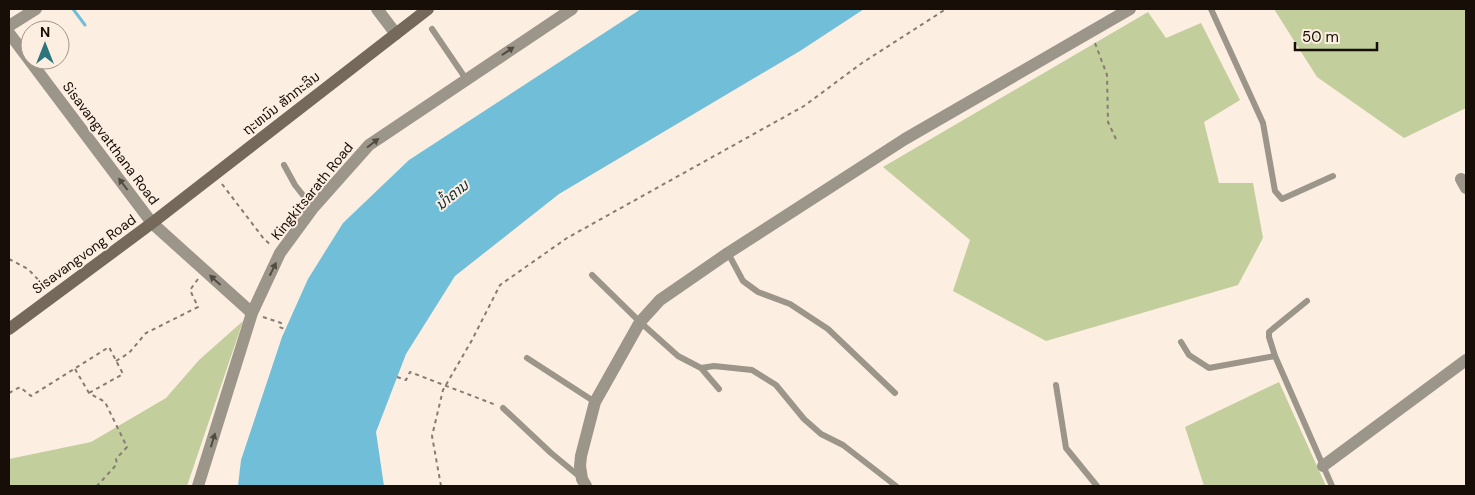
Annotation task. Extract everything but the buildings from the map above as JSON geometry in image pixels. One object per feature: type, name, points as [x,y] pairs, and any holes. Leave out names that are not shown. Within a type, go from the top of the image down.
[{"type":"main road","name":"ຖະຫນົນ ສັກກະລິນ","points":[[152,222],[396,34],[425,14]]},
{"type":"main road","name":"Sisavangvong Road","points":[[9,329],[152,222]]},
{"type":"street","points":[[9,26],[36,9]]},
{"type":"street","points":[[377,9],[396,34]]},
{"type":"street","name":"Kingkitsarath Road","points":[[198,486],[252,313],[280,253],[313,208],[368,145],[572,9]]},
{"type":"street","points":[[584,482],[580,466],[581,456],[595,402],[640,322],[660,300],[728,253],[906,139],[1130,9]]},
{"type":"street","name":"Sisavangvatthana Road","points":[[9,34],[152,222],[252,313]]},
{"type":"street","points":[[1323,466],[1466,360]]},
{"type":"lane","points":[[1211,9],[1263,123],[1275,191],[1282,199],[1333,176]]},
{"type":"lane","points":[[432,29],[466,79]]},
{"type":"lane","points":[[284,165],[295,185],[313,208]]},
{"type":"lane","points":[[728,253],[743,281],[758,292],[790,304],[828,329],[895,393]]},
{"type":"lane","points":[[592,275],[678,356],[701,368],[719,389]]},
{"type":"lane","points":[[1308,301],[1269,332],[1269,337],[1275,356],[1332,486]]},
{"type":"lane","points":[[1181,342],[1189,355],[1209,368],[1275,356]]},
{"type":"lane","points":[[527,358],[595,402]]},
{"type":"lane","points":[[701,368],[714,366],[752,370],[776,385],[804,419],[821,434],[843,445],[896,486]]},
{"type":"lane","points":[[1056,385],[1066,448],[1097,486]]},
{"type":"lane","points":[[503,408],[584,482]]},
{"type":"path","points":[[441,486],[432,436],[443,390],[472,340],[500,285],[567,238],[804,106],[862,63],[946,9]]},
{"type":"path","points":[[1090,31],[1107,75],[1108,122],[1116,139]]},
{"type":"path","points":[[222,184],[264,239]]},
{"type":"path","points":[[9,259],[28,269],[53,296]]},
{"type":"path","points":[[116,361],[129,353],[146,333],[198,307],[190,290],[198,280]]},
{"type":"path","points":[[252,313],[281,323],[279,327],[285,329]]},
{"type":"path","points":[[9,393],[20,387],[31,396],[109,347],[123,374],[89,393]]},
{"type":"path","points":[[74,368],[89,393],[105,402],[126,447],[116,459],[117,464],[97,486]]},
{"type":"path","points":[[397,377],[406,380],[410,372],[503,408]]},
{"type":"green space","points":[[1274,9],[1466,9],[1466,108],[1404,138],[1317,77]]},
{"type":"green space","points":[[1148,12],[1166,38],[1201,23],[1240,100],[1204,122],[1219,183],[1253,183],[1263,238],[1238,285],[1046,341],[953,291],[970,240],[883,167]]},
{"type":"green space","points":[[243,321],[187,486],[9,486],[9,459],[91,442],[166,398],[199,360]]},
{"type":"green space","points":[[1279,382],[1326,486],[1204,486],[1185,427]]},
{"type":"water","name":"ນ້ຳຄານ","points":[[641,9],[864,9],[800,51],[559,194],[455,276],[406,354],[376,432],[384,486],[238,486],[241,460],[282,337],[308,279],[343,223],[409,160]]},
{"type":"waterway","points":[[73,9],[85,25]]}]
